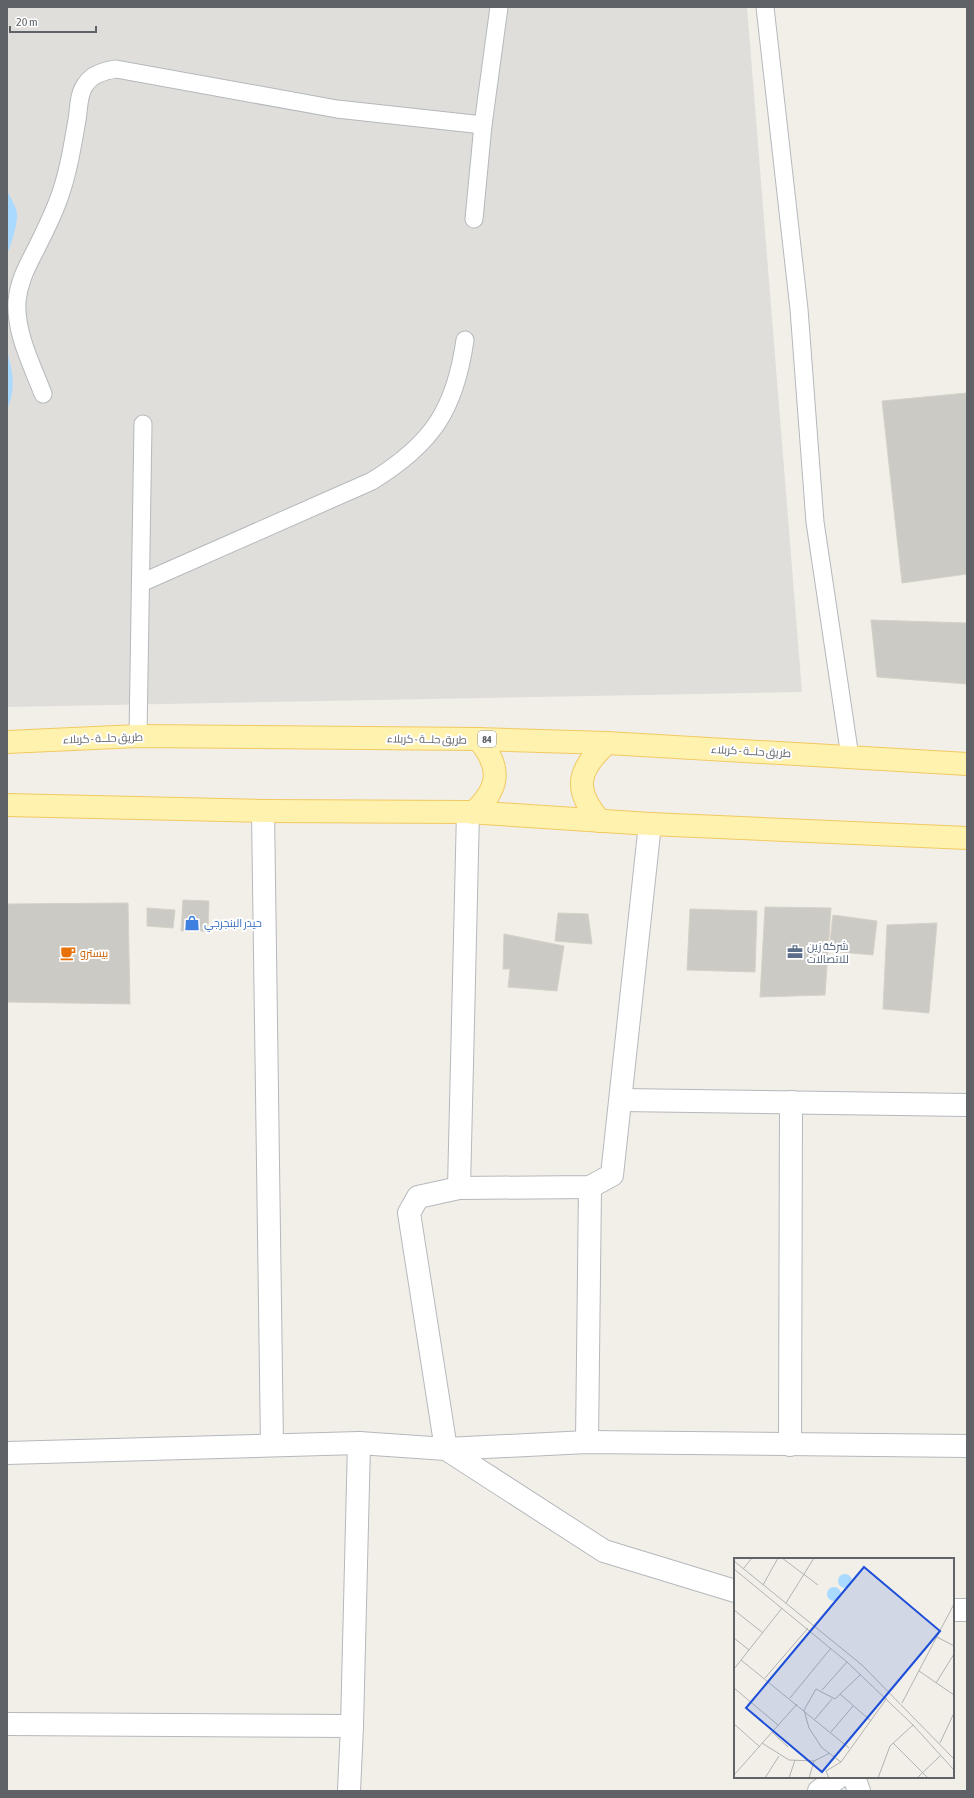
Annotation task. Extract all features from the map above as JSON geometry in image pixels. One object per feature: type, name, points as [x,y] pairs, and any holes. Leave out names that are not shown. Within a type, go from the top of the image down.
[{"type":"main road","name":"طريق حلــة - كربلاء","points":[[7,742],[138,736],[478,739],[606,743],[967,764]]},
{"type":"main road","points":[[471,813],[489,796],[493,788],[495,776],[488,751],[478,739]]},
{"type":"main road","points":[[600,821],[588,807],[583,794],[582,782],[584,771],[588,763],[606,743]]},
{"type":"main road","points":[[7,805],[263,811],[471,813],[650,824],[967,838]]},
{"type":"street","points":[[263,811],[272,1445]]},
{"type":"street","points":[[459,1188],[471,813]]},
{"type":"street","points":[[650,824],[612,1176],[590,1187],[459,1188],[418,1197],[408,1213],[446,1449],[604,1551],[734,1592]]},
{"type":"street","points":[[621,1100],[967,1105]]},
{"type":"street","points":[[790,1445],[792,1102]]},
{"type":"street","points":[[587,1442],[590,1187]]},
{"type":"street","points":[[7,1453],[360,1443],[446,1449],[587,1442],[967,1446]]},
{"type":"street","points":[[349,1791],[360,1443]]},
{"type":"street","points":[[954,1610],[967,1610]]},
{"type":"street","points":[[7,1724],[352,1726]]},
{"type":"street","points":[[819,1791],[838,1778]]},
{"type":"street","points":[[854,1778],[859,1791]]},
{"type":"lane","points":[[474,219],[483,125],[499,7]]},
{"type":"lane","points":[[765,7],[799,309],[815,522],[850,756]]},
{"type":"lane","points":[[44,394],[22,339],[18,320],[17,302],[19,289],[26,265],[51,218],[63,186],[71,153],[80,96],[85,85],[93,76],[104,71],[116,69],[337,109],[483,125]]},
{"type":"lane","points":[[140,583],[372,481],[397,466],[419,446],[433,429],[452,397],[461,369],[465,340]]},
{"type":"lane","points":[[138,736],[143,424]]},
{"type":"shaded area","points":[[7,7],[747,7],[802,692],[7,707]]},
{"type":"water","points":[[7,190],[15,208],[17,218],[14,234],[7,254]]},
{"type":"water","points":[[7,352],[11,366],[13,388],[7,409]]},
{"type":"building","points":[[967,393],[967,574],[902,583],[882,401]]},
{"type":"building","points":[[871,620],[967,623],[967,684],[877,677]]},
{"type":"building","points":[[183,900],[209,901],[208,931],[181,931]]},
{"type":"building","name":"بيسترو","points":[[128,903],[130,1004],[7,1002],[7,904]]},
{"type":"building","name":"شركة زين للاتصالات","points":[[765,907],[831,908],[825,995],[760,997]]},
{"type":"building","points":[[147,908],[175,910],[173,928],[147,926]]},
{"type":"building","points":[[690,909],[757,911],[755,972],[687,970]]},
{"type":"building","points":[[558,913],[588,914],[592,944],[555,941]]},
{"type":"building","points":[[833,915],[877,921],[873,955],[829,951]]},
{"type":"building","points":[[937,923],[929,1013],[883,1009],[887,925]]},
{"type":"building","points":[[504,934],[564,946],[557,991],[508,987],[510,969],[503,969]]},
{"type":"place","name":"حيدر البنجرجي","points":[[192,923]]},
{"type":"place","name":"شركة زين للاتصالات","points":[[795,952]]},
{"type":"place","name":"بيسترو","points":[[68,953]]}]
